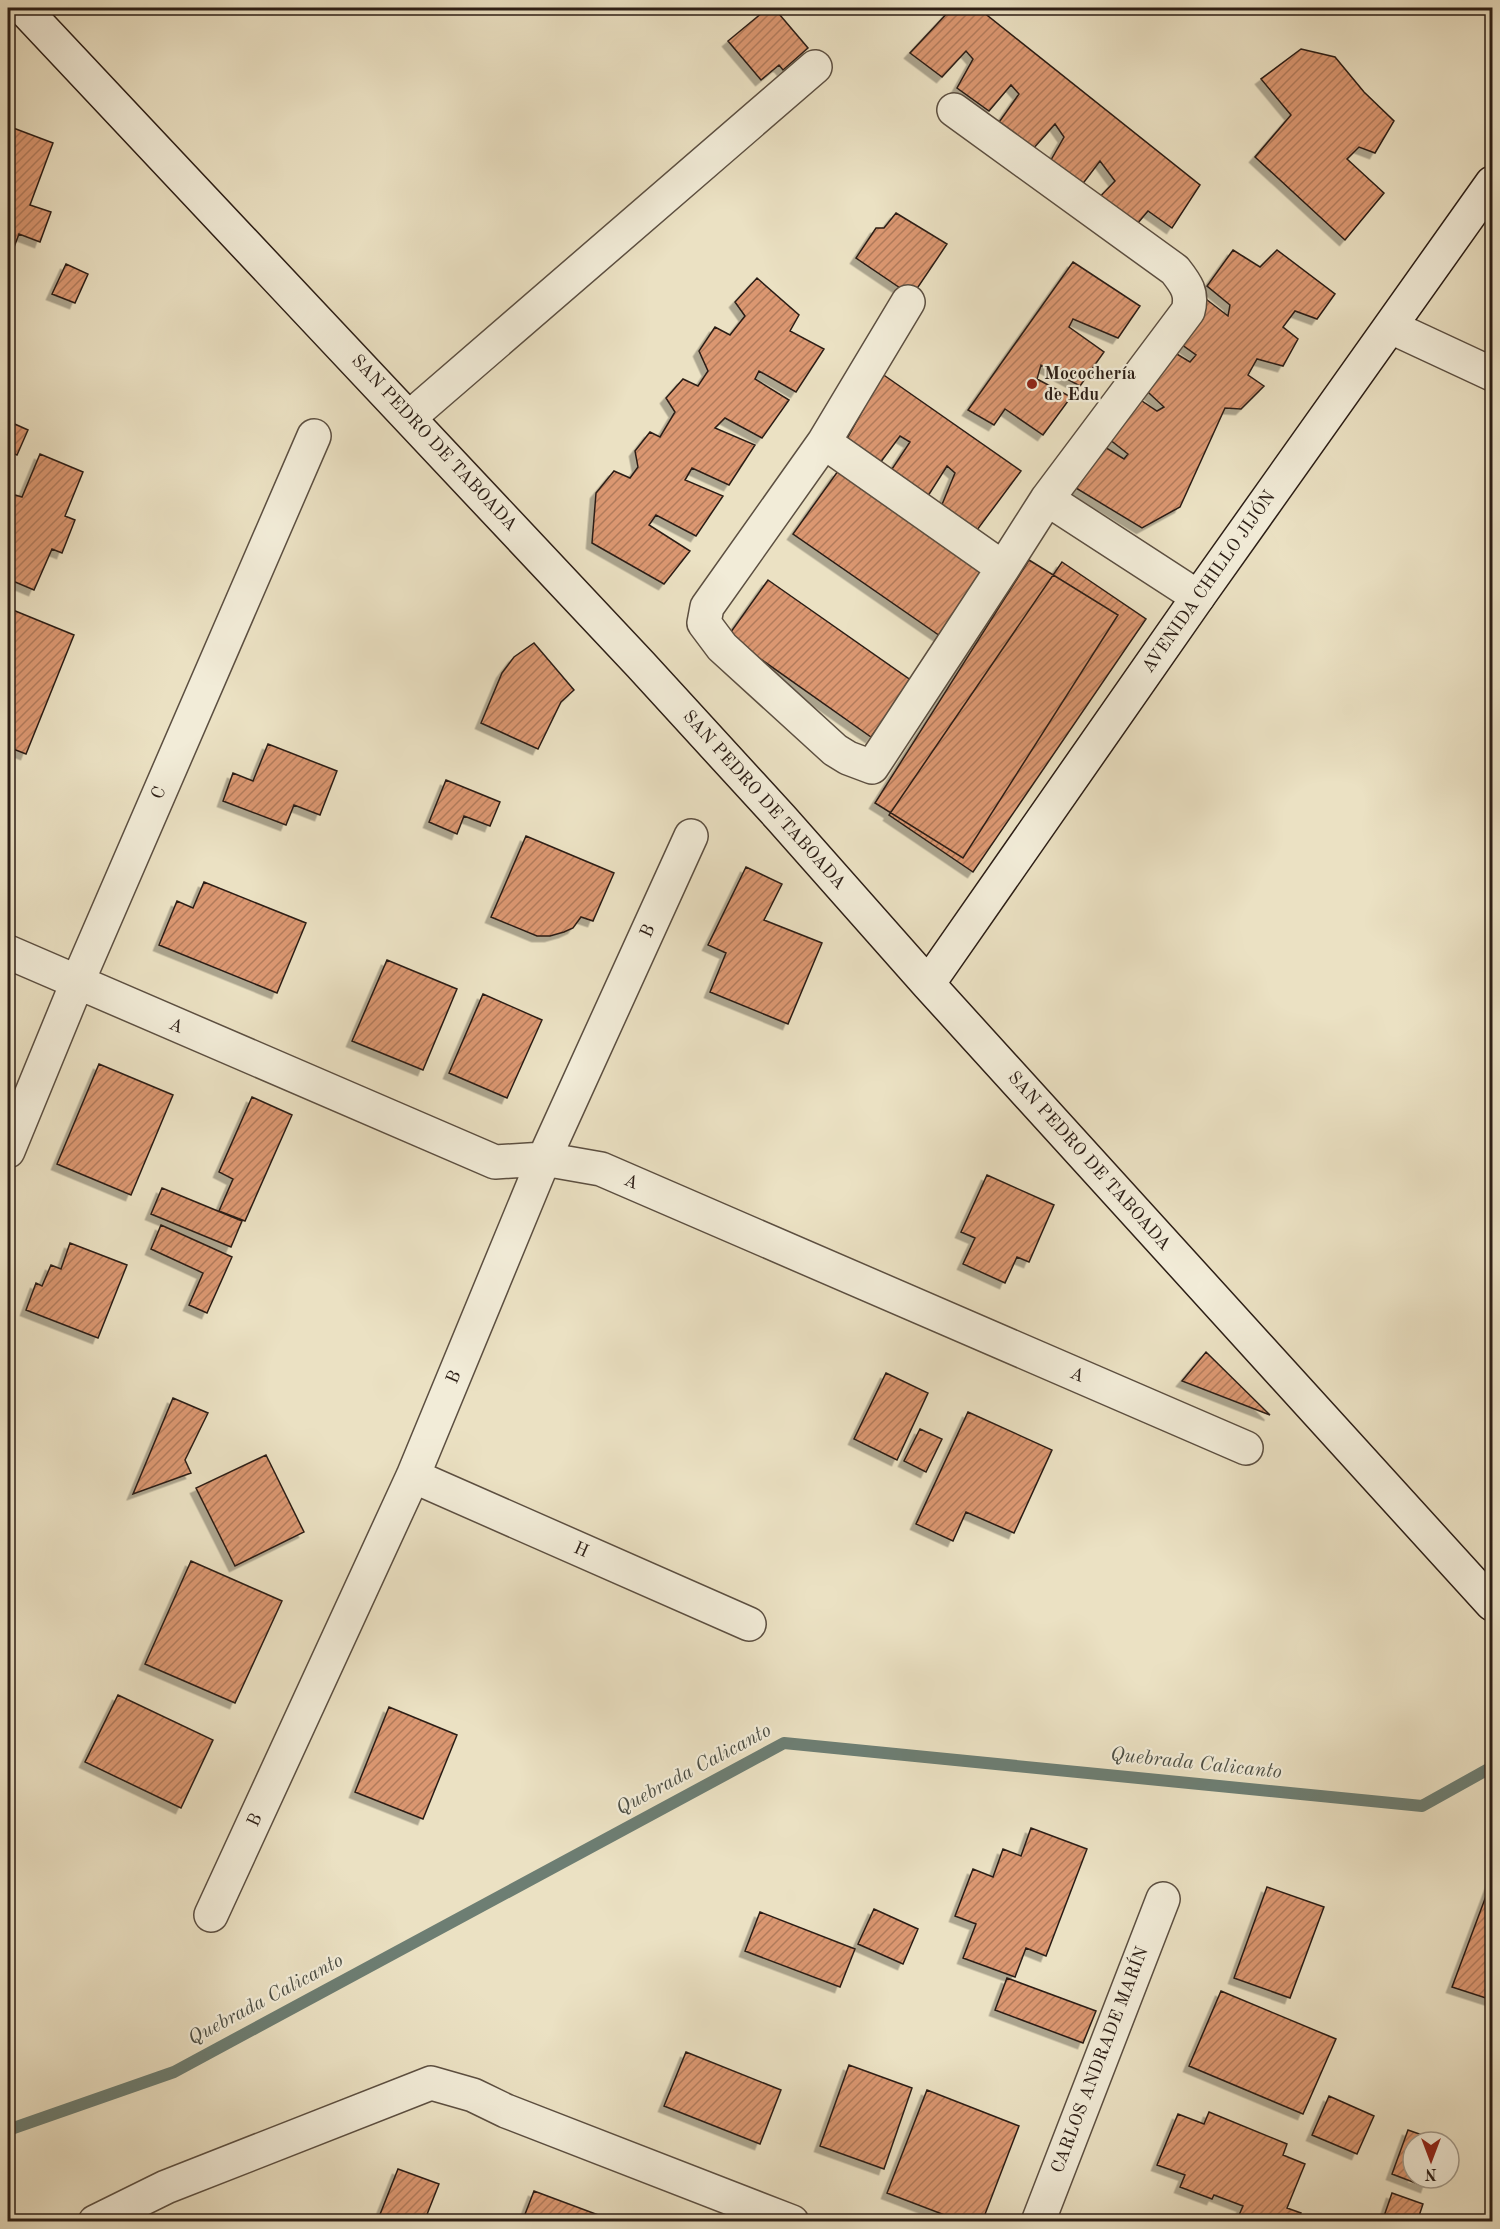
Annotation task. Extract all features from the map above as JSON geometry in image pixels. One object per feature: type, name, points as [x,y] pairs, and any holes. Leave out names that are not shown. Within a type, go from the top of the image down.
[{"type":"street","name":"SAN PEDRO DE TABOADA","points":[[23,8],[410,417],[765,801],[928,984],[1492,1604]]},
{"type":"street","points":[[410,417],[815,67]]},
{"type":"street","points":[[908,302],[824,442],[707,608],[704,623],[722,647],[835,750],[848,758],[872,767],[1047,499],[1188,311],[1190,295],[1186,283],[1175,270],[954,110]]},
{"type":"street","name":"AVENIDA CHILLO JIJÓN","points":[[928,984],[1198,597],[1492,183]]},
{"type":"street","points":[[1391,327],[1492,374]]},
{"type":"street","name":"C","points":[[8,1151],[77,983],[314,436]]},
{"type":"street","points":[[824,442],[1003,568]]},
{"type":"street","points":[[1047,499],[1198,597]]},
{"type":"street","name":"B","points":[[212,1915],[413,1476],[544,1159],[691,836]]},
{"type":"street","name":"A","points":[[8,952],[495,1162],[544,1159],[601,1169],[1246,1448]]},
{"type":"street","name":"H","points":[[413,1476],[749,1624]]},
{"type":"street","name":"CARLOS ANDRADE MARÍN","points":[[1048,2218],[1163,1899]]},
{"type":"street","points":[[95,2222],[166,2187],[431,2083],[473,2095],[506,2111],[792,2222]]},
{"type":"building","points":[[768,8],[774,8],[808,48],[783,70],[779,65],[761,80],[728,41]]},
{"type":"building","points":[[952,8],[978,8],[1200,185],[1172,228],[1148,211],[1127,236],[1094,203],[1115,181],[1100,161],[1078,190],[1047,167],[1064,137],[1055,124],[1032,150],[997,125],[1019,94],[1011,85],[989,111],[957,88],[973,59],[966,51],[942,77],[910,53]]},
{"type":"building","points":[[1301,49],[1335,57],[1364,92],[1394,121],[1375,153],[1359,147],[1347,159],[1384,193],[1345,240],[1255,157],[1291,115],[1261,79]]},
{"type":"building","points":[[8,126],[53,143],[30,205],[51,212],[40,242],[19,234],[8,263]]},
{"type":"building","points":[[896,213],[947,244],[912,296],[856,258],[876,228],[884,228]]},
{"type":"building","points":[[1233,250],[1260,267],[1277,250],[1335,294],[1317,319],[1295,311],[1283,327],[1298,339],[1283,366],[1257,359],[1248,375],[1264,386],[1241,409],[1225,408],[1180,507],[1142,528],[1071,485],[1100,444],[1124,459],[1128,454],[1104,435],[1133,395],[1157,411],[1164,407],[1136,381],[1167,348],[1190,362],[1196,355],[1174,339],[1202,296],[1228,316],[1230,305],[1207,286]]},
{"type":"building","points":[[1073,262],[1140,306],[1118,338],[1073,319],[1069,327],[1104,352],[1080,386],[1041,365],[1037,379],[1071,397],[1043,435],[1005,409],[994,425],[968,410]]},
{"type":"building","points":[[66,264],[88,274],[75,303],[52,294]]},
{"type":"building","points":[[757,278],[799,315],[790,331],[824,349],[796,392],[759,371],[755,379],[789,400],[762,438],[725,418],[715,428],[755,445],[729,485],[692,468],[685,480],[723,496],[696,536],[656,515],[649,525],[690,551],[664,584],[592,543],[596,493],[614,471],[630,478],[638,467],[635,451],[650,432],[660,437],[675,412],[666,398],[683,379],[698,386],[708,371],[699,351],[715,327],[730,335],[745,316],[735,302]]},
{"type":"building","points":[[878,371],[1021,471],[974,534],[941,507],[955,473],[947,466],[928,496],[892,469],[910,442],[900,436],[880,463],[843,446],[864,408],[854,404]]},
{"type":"building","points":[[8,421],[28,430],[17,455],[8,451]]},
{"type":"building","points":[[40,454],[83,472],[65,516],[75,520],[62,553],[52,549],[34,590],[8,579],[10,526],[8,513],[15,495],[22,497]]},
{"type":"building","points":[[838,471],[987,575],[943,638],[793,534]]},
{"type":"building","points":[[1029,560],[1118,615],[963,858],[875,803]]},
{"type":"building","points":[[1062,562],[1146,619],[973,872],[889,815]]},
{"type":"building","points":[[768,580],[912,681],[871,737],[728,636]]},
{"type":"building","points":[[8,608],[74,635],[26,754],[8,747]]},
{"type":"building","points":[[534,643],[574,690],[561,702],[538,749],[481,723],[502,673],[514,657]]},
{"type":"building","points":[[268,744],[337,771],[320,815],[294,805],[286,825],[223,801],[233,773],[253,781]]},
{"type":"building","points":[[446,780],[500,802],[490,826],[464,816],[457,834],[429,822]]},
{"type":"building","points":[[526,836],[614,873],[593,921],[581,917],[573,928],[564,932],[550,936],[537,936],[491,917]]},
{"type":"building","points":[[746,867],[782,884],[764,920],[822,943],[788,1024],[710,992],[726,953],[708,945]]},
{"type":"building","points":[[204,882],[306,923],[277,993],[159,945],[177,901],[193,908]]},
{"type":"building","points":[[387,960],[457,989],[423,1070],[352,1041]]},
{"type":"building","points":[[483,994],[542,1020],[507,1098],[449,1073]]},
{"type":"building","points":[[99,1064],[173,1095],[131,1195],[57,1164]]},
{"type":"building","points":[[252,1097],[292,1115],[245,1221],[219,1211],[233,1179],[219,1172]]},
{"type":"building","points":[[987,1175],[1054,1205],[1029,1262],[1017,1257],[1005,1283],[963,1264],[975,1238],[961,1232]]},
{"type":"building","points":[[162,1188],[242,1221],[231,1247],[151,1214]]},
{"type":"building","points":[[161,1225],[232,1257],[207,1313],[189,1305],[203,1273],[151,1249]]},
{"type":"building","points":[[70,1243],[127,1265],[98,1338],[26,1310],[36,1283],[42,1286],[51,1265],[61,1269]]},
{"type":"building","points":[[1206,1352],[1270,1415],[1182,1381]]},
{"type":"building","points":[[886,1373],[928,1393],[897,1460],[854,1439]]},
{"type":"building","points":[[173,1398],[208,1413],[185,1460],[191,1473],[133,1494]]},
{"type":"building","points":[[968,1412],[1052,1450],[1014,1533],[966,1512],[953,1541],[916,1524]]},
{"type":"building","points":[[920,1429],[942,1439],[926,1472],[904,1461]]},
{"type":"building","points":[[266,1455],[304,1532],[235,1566],[196,1488]]},
{"type":"building","points":[[191,1561],[282,1601],[235,1703],[145,1664]]},
{"type":"building","points":[[118,1695],[213,1740],[181,1808],[85,1762]]},
{"type":"building","points":[[389,1707],[457,1735],[423,1819],[355,1792]]},
{"type":"building","points":[[1031,1828],[1087,1849],[1046,1956],[1026,1948],[1015,1977],[963,1958],[976,1924],[955,1916],[973,1869],[993,1877],[1003,1849],[1021,1856]]},
{"type":"building","points":[[1492,1880],[1492,2000],[1452,1987]]},
{"type":"building","points":[[1267,1887],[1324,1907],[1290,1998],[1234,1978]]},
{"type":"building","points":[[874,1909],[918,1929],[903,1964],[858,1944]]},
{"type":"building","points":[[760,1912],[855,1949],[840,1987],[745,1951]]},
{"type":"building","points":[[1007,1978],[1096,2011],[1083,2043],[995,2010]]},
{"type":"building","points":[[1221,1991],[1336,2039],[1303,2114],[1189,2066]]},
{"type":"building","points":[[686,2052],[781,2090],[760,2144],[664,2106]]},
{"type":"building","points":[[849,2065],[912,2088],[884,2169],[820,2146]]},
{"type":"building","points":[[927,2090],[1019,2126],[982,2222],[963,2222],[887,2193]]},
{"type":"building","points":[[1329,2096],[1374,2116],[1357,2154],[1312,2135]]},
{"type":"building","points":[[1209,2112],[1287,2144],[1283,2155],[1305,2164],[1287,2208],[1301,2213],[1297,2222],[1236,2222],[1243,2206],[1214,2195],[1212,2199],[1180,2187],[1185,2175],[1157,2165],[1178,2114],[1204,2124]]},
{"type":"building","points":[[1401,2149],[1401,2177],[1392,2174]]},
{"type":"building","points":[[398,2169],[439,2184],[424,2222],[377,2222]]},
{"type":"building","points":[[534,2191],[601,2216],[599,2222],[522,2222]]},
{"type":"building","points":[[1392,2193],[1423,2204],[1417,2222],[1382,2222]]},
{"type":"waterway","name":"Quebrada Calicanto","points":[[8,2130],[174,2072],[784,1743],[1422,1806],[1492,1767]]},
{"type":"place","name":"Mocochería de Edu","points":[[1032,384]]}]
